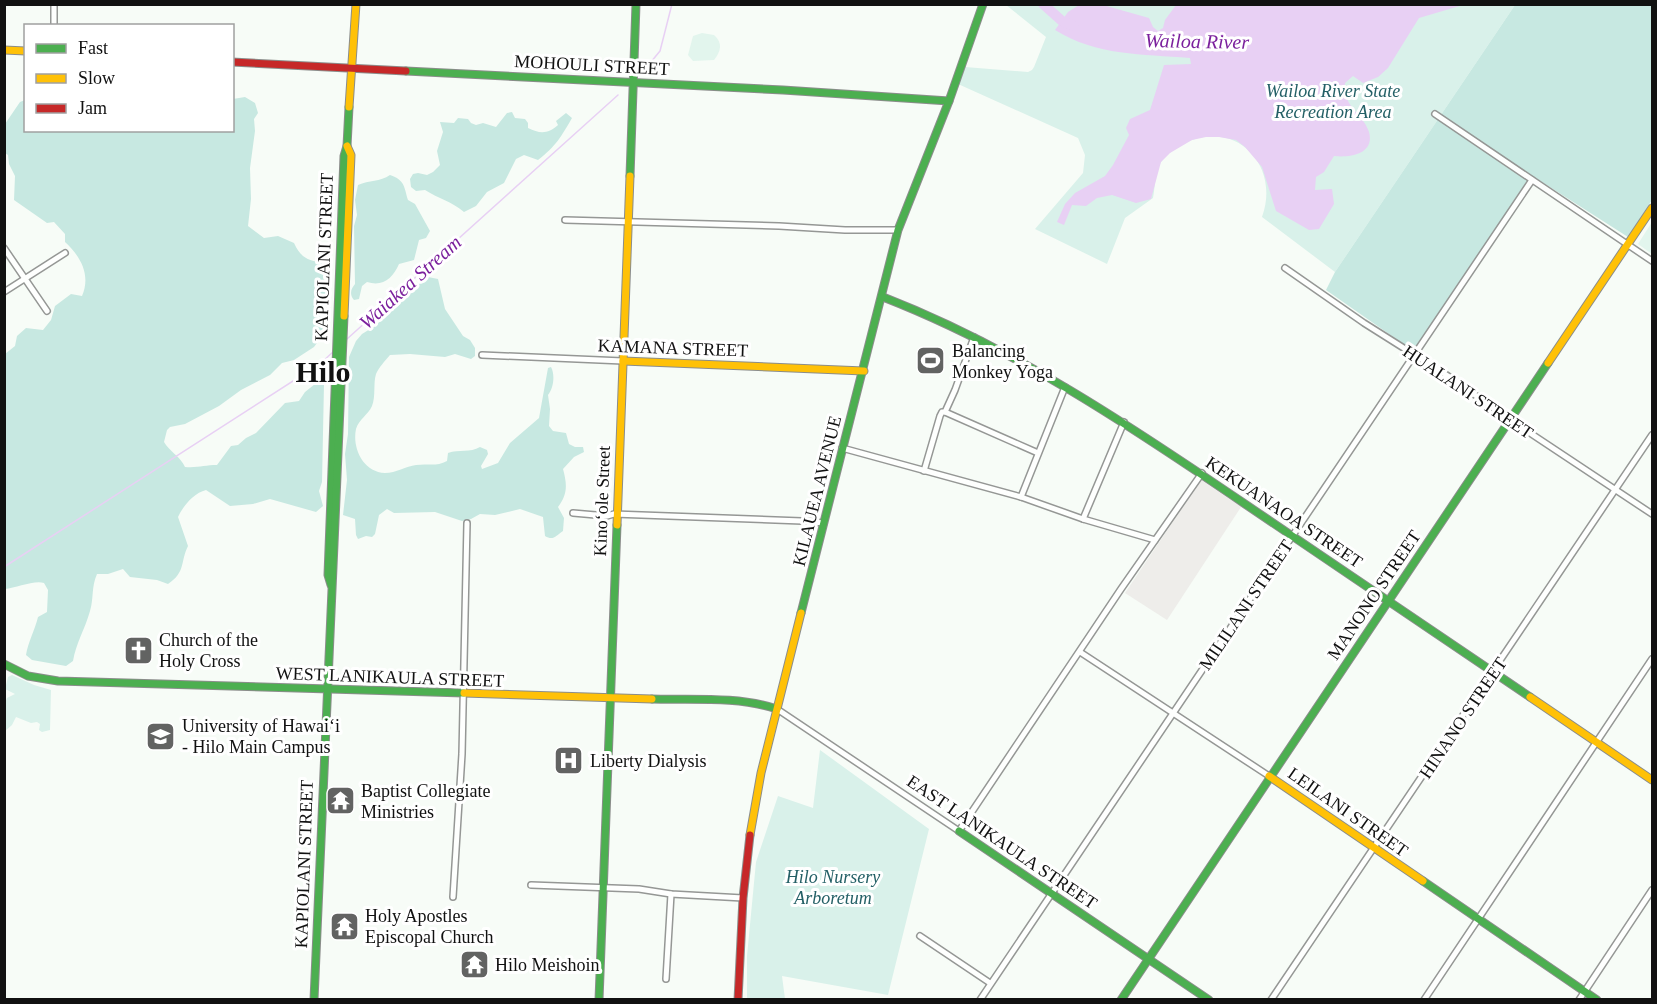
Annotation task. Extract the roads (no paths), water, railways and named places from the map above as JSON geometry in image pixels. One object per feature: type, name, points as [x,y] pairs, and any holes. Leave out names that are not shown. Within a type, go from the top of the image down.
[{"type":"street","points":[[54,4],[54,24]]},
{"type":"street","name":"KAPIOLANI STREET","points":[[331,585],[328,575],[336,339],[344,156],[347,146],[356,4]]},
{"type":"street","name":"Kinoʻole Street","points":[[599,999],[636,4]]},
{"type":"street","name":"KILAUEA AVENUE","points":[[738,999],[743,898],[759,782],[842,448],[883,297],[898,230],[949,100],[983,4]]},
{"type":"street","points":[[4,50],[24,51]]},
{"type":"street","name":"MOHOULI STREET","points":[[234,62],[949,100]]},
{"type":"street","points":[[1435,114],[1653,261]]},
{"type":"street","name":"KAPIOLANI STREET","points":[[314,999],[331,585],[334,574],[343,364],[351,155],[347,146]]},
{"type":"street","name":"MILILANI STREET","points":[[980,999],[1532,180]]},
{"type":"street","name":"MANONO STREET","points":[[1120,999],[1653,208]]},
{"type":"street","points":[[565,220],[779,226],[866,231],[898,230]]},
{"type":"street","points":[[4,248],[47,311]]},
{"type":"street","points":[[4,292],[64,253]]},
{"type":"street","name":"HUALANI STREET","points":[[1285,268],[1653,514]]},
{"type":"street","name":"KEKUANAOA STREET","points":[[883,297],[974,337],[1041,372],[1124,422],[1653,780]]},
{"type":"street","points":[[924,471],[939,416],[945,412],[955,390],[974,337]]},
{"type":"street","name":"KAMANA STREET","points":[[482,355],[864,371]]},
{"type":"street","points":[[1021,497],[1065,387]]},
{"type":"street","points":[[945,412],[1038,453]]},
{"type":"street","points":[[1083,519],[1124,422]]},
{"type":"street","name":"HINANO STREET","points":[[1271,999],[1653,435]]},
{"type":"street","points":[[842,448],[1021,497],[1083,519],[1155,540]]},
{"type":"street","points":[[959,831],[1202,473]]},
{"type":"street","points":[[573,513],[824,523]]},
{"type":"street","points":[[453,897],[462,754],[467,523]]},
{"type":"street","name":"LEILANI STREET","points":[[1080,652],[1269,776],[1597,999]]},
{"type":"street","points":[[1424,999],[1653,659]]},
{"type":"street","name":"WEST LANIKAULA STREET","points":[[4,664],[28,676],[58,681],[741,702],[762,704],[777,709]]},
{"type":"street","name":"EAST LANIKAULA STREET","points":[[777,709],[1209,999]]},
{"type":"street","points":[[531,885],[639,889],[671,894],[743,898]]},
{"type":"street","points":[[1579,999],[1653,890]]},
{"type":"street","points":[[666,979],[671,894]]},
{"type":"street","points":[[920,936],[990,983]]},
{"type":"water","points":[[1079,5],[1103,5],[1149,18],[1153,27],[1158,31],[1163,28],[1165,20],[1176,5],[1463,5],[1419,18],[1388,68],[1378,77],[1363,83],[1353,76],[1345,83],[1347,99],[1366,125],[1370,139],[1365,150],[1360,153],[1334,156],[1324,172],[1316,177],[1315,190],[1332,189],[1334,204],[1319,229],[1309,230],[1276,211],[1262,167],[1245,147],[1236,140],[1219,137],[1192,140],[1170,153],[1161,162],[1151,199],[1136,203],[1112,195],[1097,198],[1086,206],[1072,205],[1064,225],[1057,222],[1065,204],[1075,193],[1105,176],[1113,165],[1129,135],[1126,128],[1130,119],[1150,110],[1164,65],[1191,64],[1190,58],[1120,52],[1087,45],[1055,30],[1068,12]]},
{"type":"waterway","points":[[646,68],[660,51],[672,4]]},
{"type":"waterway","name":"Wailoa River","points":[[1043,4],[1062,21],[1074,26]]},
{"type":"waterway","name":"Waiakea Stream","points":[[347,339],[618,95]]},
{"type":"waterway","name":"Waiakea Stream","points":[[4,567],[321,363],[335,350]]},
{"type":"place","name":"Balancing Monkey Yoga","points":[[931,361]]},
{"type":"place","name":"Church of the Holy Cross","points":[[138,650]]},
{"type":"place","name":"University of Hawaiʻi - Hilo Main Campus","points":[[161,736]]},
{"type":"place","name":"Liberty Dialysis","points":[[569,761]]},
{"type":"place","name":"Baptist Collegiate Ministries","points":[[340,801]]},
{"type":"place","name":"Holy Apostles Episcopal Church","points":[[344,926]]},
{"type":"place","name":"Hilo Meishoin","points":[[474,965]]},
{"type":"district","name":"Hilo","points":[[323,371]]},
{"type":"park label","name":"Wailoa River State Recreation Area","points":[[1333,101]]},
{"type":"park label","name":"Hilo Nursery Arboretum","points":[[833,887]]}]
